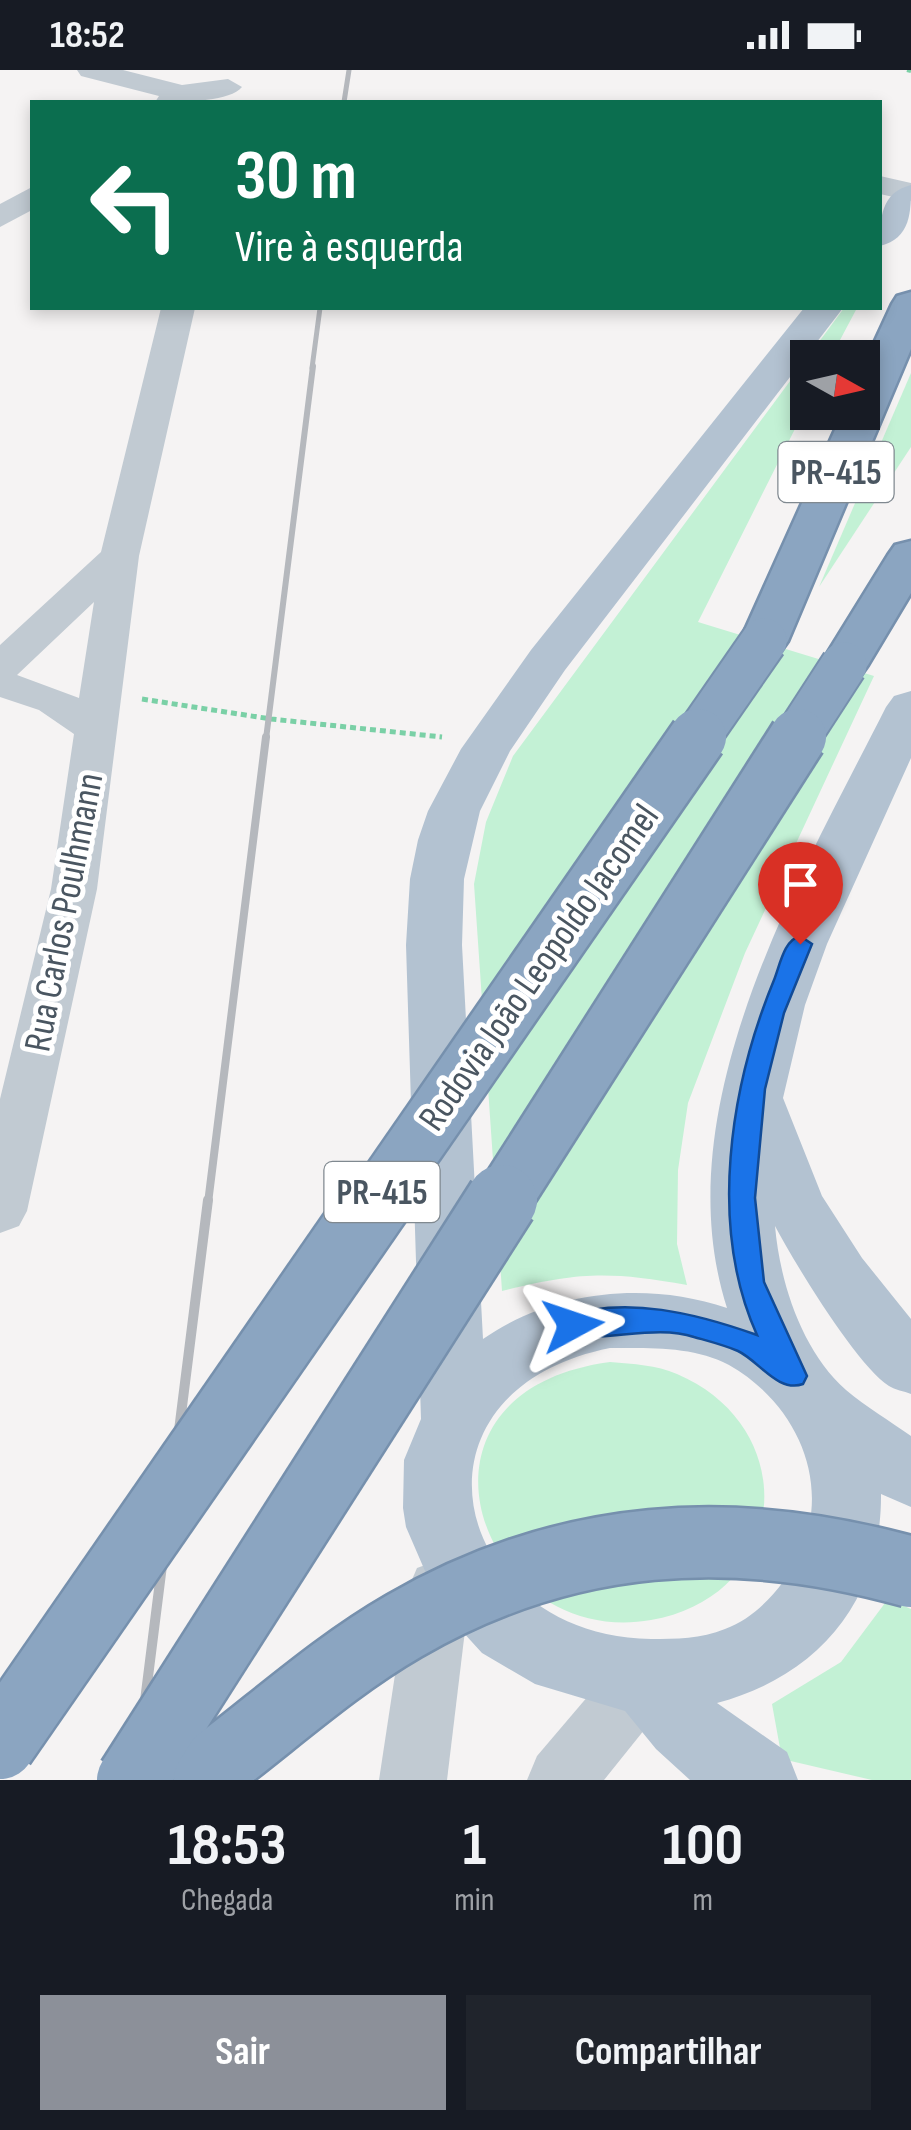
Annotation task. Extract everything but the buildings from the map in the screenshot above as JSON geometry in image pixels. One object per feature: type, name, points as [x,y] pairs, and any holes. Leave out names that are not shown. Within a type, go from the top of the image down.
[{"type":"highway","name":"Rodovia João Leopoldo Jacomel","points":[[0,1744],[764,641],[911,304]]},
{"type":"highway","name":"PR-415","points":[[132,1780],[911,555]]},
{"type":"highway","points":[[209,1780],[220,1762],[404,1626],[500,1579],[570,1558],[656,1543],[734,1541],[808,1548],[911,1572]]},
{"type":"main road","points":[[882,232],[911,194]]},
{"type":"main road","points":[[453,1414],[434,913],[449,826],[466,784],[490,742],[548,660],[822,310]]},
{"type":"main road","points":[[911,707],[788,972],[752,1089],[743,1181],[744,1241],[750,1282],[769,1330],[807,1393],[838,1446],[846,1499],[843,1538],[830,1577],[806,1616],[776,1646],[735,1666],[646,1677],[594,1671],[545,1654],[502,1625],[470,1592],[446,1546],[436,1501],[439,1456],[453,1414],[484,1374],[524,1343],[573,1325],[626,1320],[686,1322],[750,1344],[807,1393],[911,1476]]},
{"type":"main road","points":[[752,1089],[770,1150],[813,1237],[843,1286],[911,1365]]},
{"type":"main road","points":[[646,1677],[687,1731],[722,1760],[759,1780]]},
{"type":"street","points":[[91,70],[176,98],[228,87]]},
{"type":"street","points":[[882,186],[911,194]]},
{"type":"street","points":[[0,218],[30,197]]},
{"type":"street","name":"Rua Carlos Poulhmann","points":[[0,1211],[74,889],[120,556],[178,310]]},
{"type":"street","points":[[0,668],[120,556]]},
{"type":"street","name":"Rua Carlos Poulhmann","points":[[0,683],[99,711]]},
{"type":"street","points":[[414,1780],[446,1546]]},
{"type":"street","points":[[561,1780],[594,1735],[646,1677]]},
{"type":"path","points":[[99,711],[271,718],[490,742]]},
{"type":"green space","points":[[843,310],[856,310],[840,340],[820,340]]},
{"type":"green space","points":[[911,373],[911,447],[819,587]]},
{"type":"green space","points":[[790,381],[790,430],[794,430],[698,622],[874,676],[745,953],[688,1103],[678,1170],[677,1244],[687,1285],[636,1277],[594,1276],[502,1291],[474,884],[486,822],[513,756]]},
{"type":"green space","points":[[610,1362],[669,1371],[718,1399],[746,1432],[761,1469],[764,1508],[754,1546],[732,1579],[697,1605],[651,1620],[591,1619],[541,1597],[504,1559],[482,1514],[479,1465],[498,1419],[540,1383]]},
{"type":"green space","points":[[888,1599],[911,1609],[911,1780],[872,1780],[782,1759],[772,1704],[841,1662]]},
{"type":"railway","points":[[344,100],[349,70]]},
{"type":"railway","points":[[312,368],[320,310]]},
{"type":"railway","points":[[266,739],[313,366]]},
{"type":"railway","points":[[208,1203],[266,737]]},
{"type":"railway","points":[[135,1780],[208,1200]]},
{"type":"route","points":[[573,1325],[626,1320],[686,1322],[750,1344],[793,1376],[750,1282],[742,1198],[752,1089],[772,1013],[800,944]]}]
